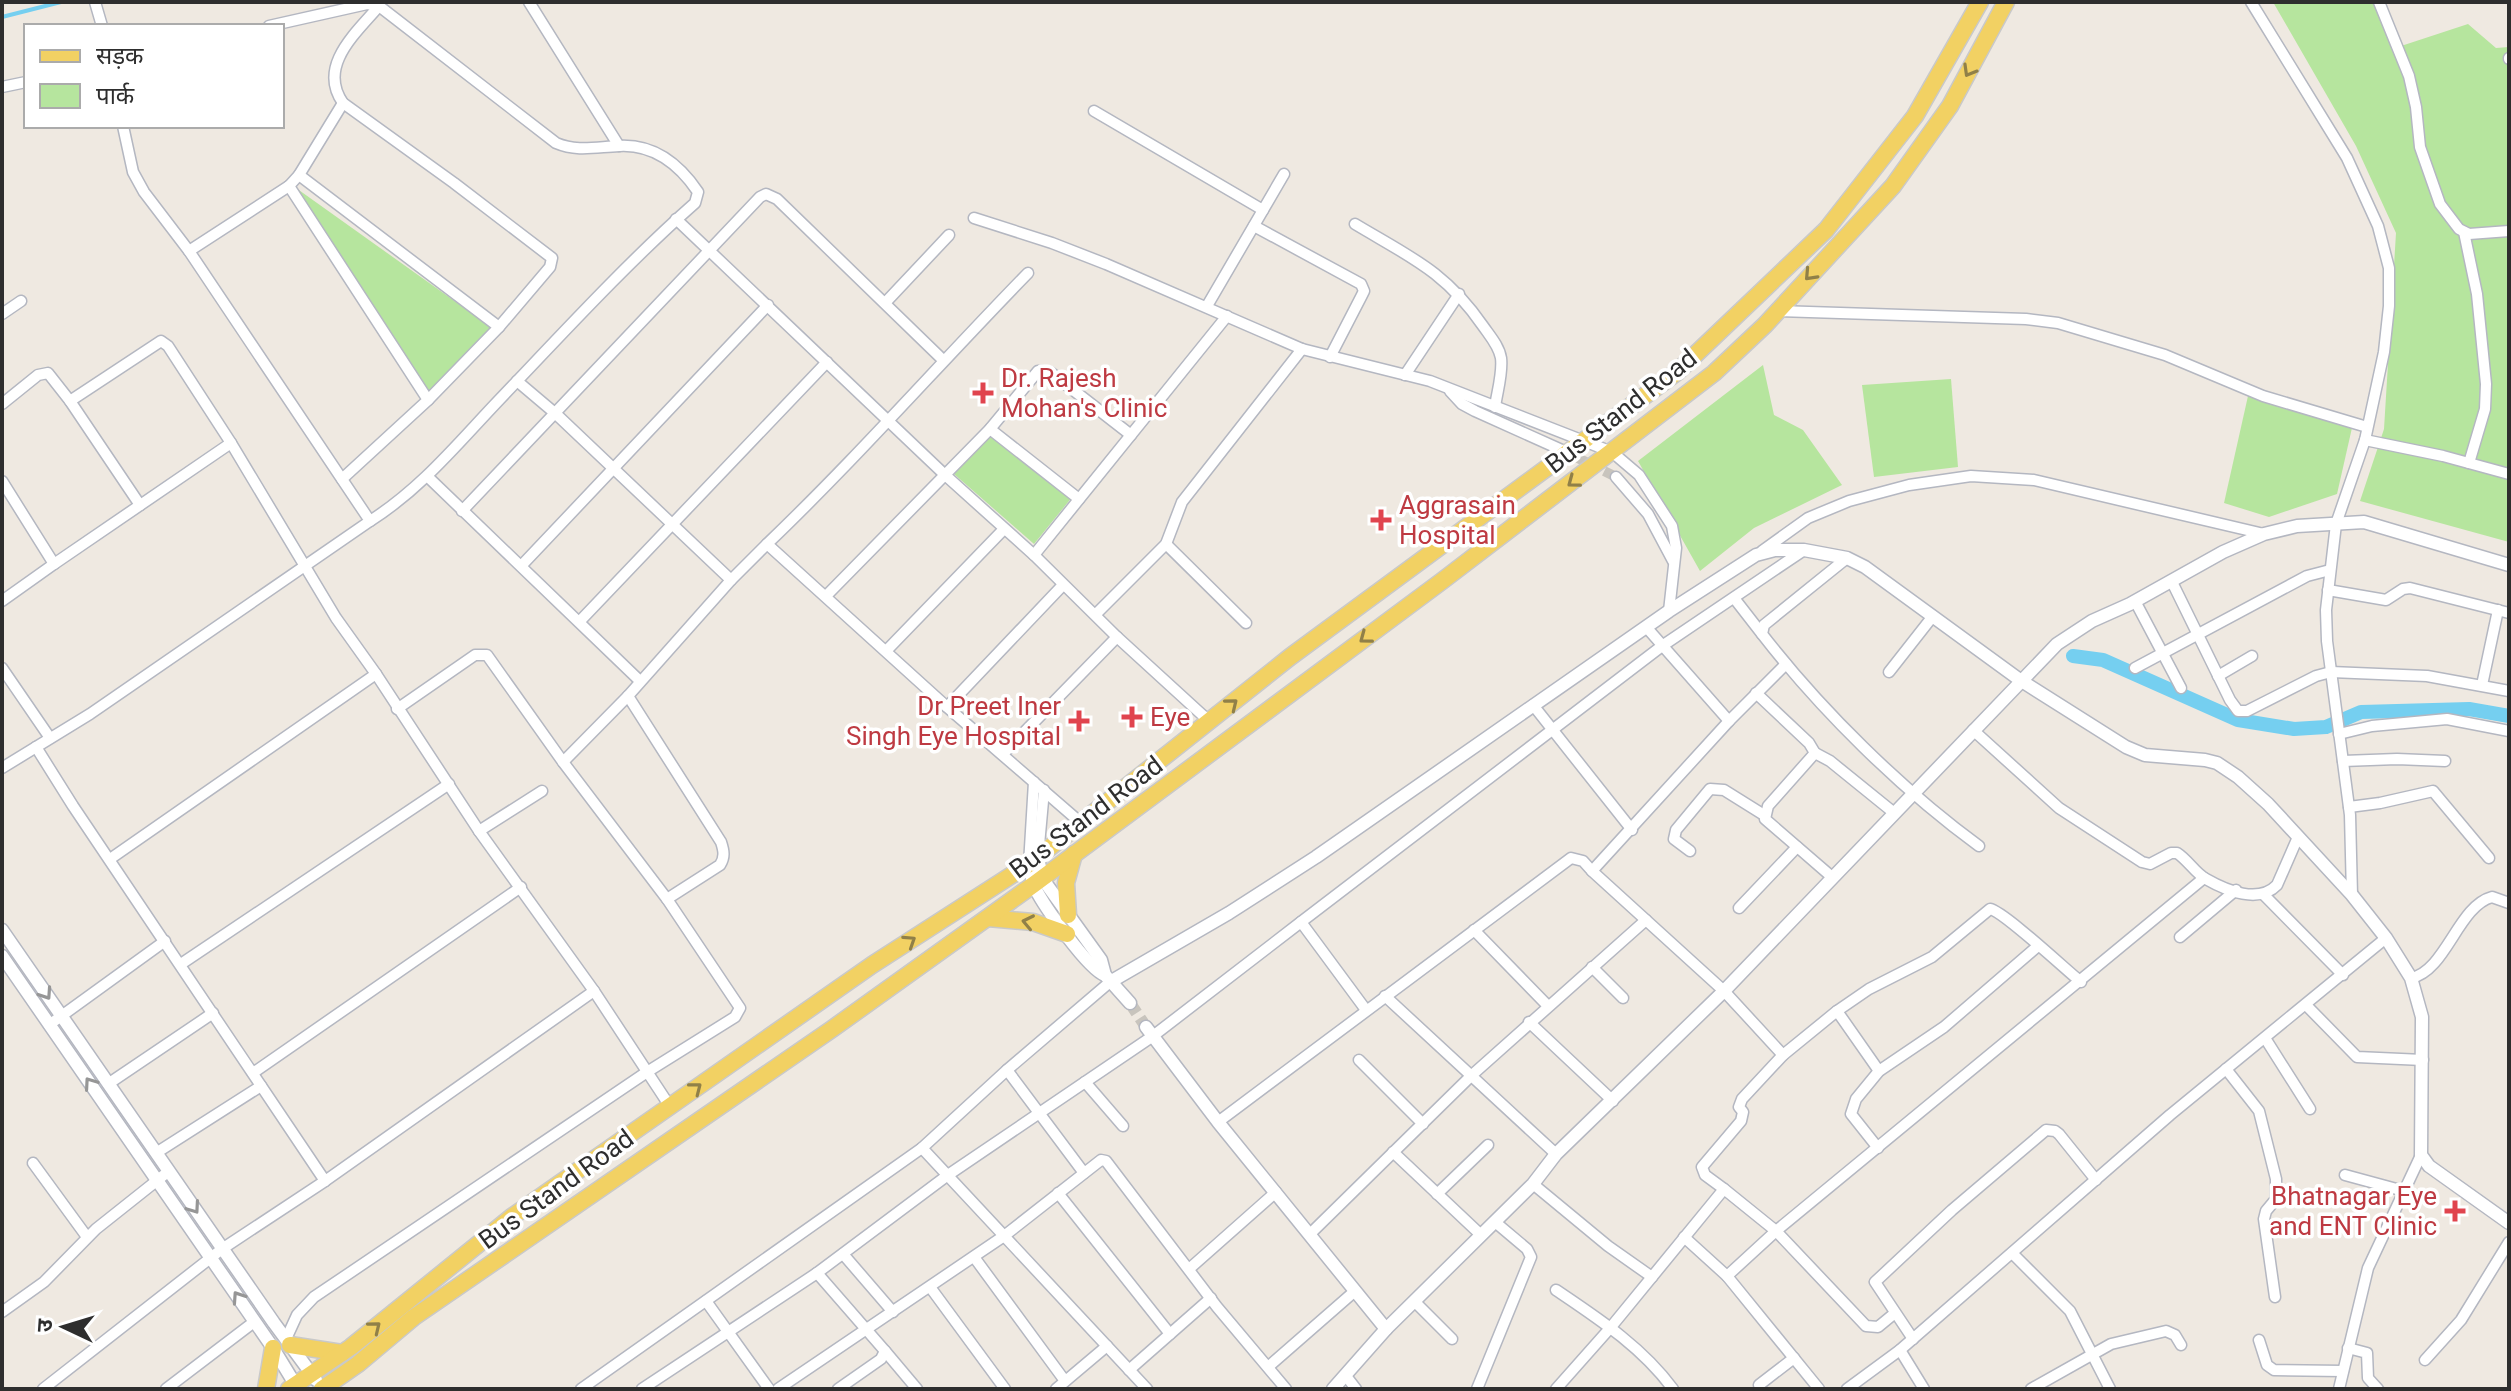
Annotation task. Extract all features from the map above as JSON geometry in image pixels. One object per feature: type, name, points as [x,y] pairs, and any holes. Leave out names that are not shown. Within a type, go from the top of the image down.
[{"type":"main road","name":"Bus Stand Road","points":[[294,1388],[513,1216],[859,974],[1034,860],[1290,657],[1677,372],[1826,230],[1915,116],[1980,2]]},
{"type":"main road","name":"Bus Stand Road","points":[[322,1389],[358,1364],[414,1317],[832,1029],[1038,882],[1714,373],[1778,311],[1893,186],[1950,106],[2006,2]]},
{"type":"main road","points":[[1068,915],[1066,883],[1074,854]]},
{"type":"main road","points":[[988,918],[1033,922],[1067,934]]},
{"type":"main road","points":[[266,1389],[283,1344],[342,1353]]},
{"type":"main road","points":[[348,1389],[358,1364]]},
{"type":"street","points":[[95,2],[101,22]]},
{"type":"street","points":[[529,2],[619,146]]},
{"type":"street","points":[[2251,2],[2347,158],[2378,226],[2389,268],[2388,333],[2365,440],[2336,524],[2328,590],[2327,641],[2349,807],[2352,895]]},
{"type":"street","points":[[2379,2],[2409,76],[2420,147],[2440,204],[2464,232],[2477,294],[2486,384],[2485,409],[2469,463]]},
{"type":"street","points":[[342,479],[428,400],[499,327],[550,267],[552,258],[343,103],[336,93],[337,60],[345,45],[379,4]]},
{"type":"street","points":[[2,768],[90,714],[304,564],[391,508],[428,477],[517,381],[698,197],[693,184],[659,153],[635,146],[577,149],[556,143],[379,4],[279,24]]},
{"type":"street","points":[[2,87],[24,82]]},
{"type":"street","points":[[189,251],[289,186],[343,103]]},
{"type":"street","points":[[1094,111],[1263,210]]},
{"type":"street","points":[[123,128],[133,172],[144,192],[189,251],[370,521]]},
{"type":"street","points":[[1207,306],[1284,174]]},
{"type":"street","points":[[299,175],[499,327]]},
{"type":"street","points":[[289,186],[428,400]]},
{"type":"street","points":[[462,511],[760,197],[771,195],[943,360]]},
{"type":"street","points":[[974,218],[1052,243],[1207,306],[1302,349],[1430,381],[1612,452],[1639,475],[1672,526],[1676,539],[1669,611]]},
{"type":"street","points":[[676,219],[944,474],[1034,555],[1062,586],[1210,722]]},
{"type":"street","points":[[1355,224],[1426,266],[1459,294],[1498,350],[1501,368],[1495,407]]},
{"type":"street","points":[[1254,226],[1361,284],[1364,291],[1330,357]]},
{"type":"street","points":[[2464,232],[2509,231]]},
{"type":"street","points":[[885,303],[949,235]]},
{"type":"street","points":[[563,762],[628,696],[731,580],[890,421],[943,360],[1028,273]]},
{"type":"street","points":[[1405,375],[1459,294]]},
{"type":"street","points":[[2,314],[21,301]]},
{"type":"street","points":[[522,565],[768,305]]},
{"type":"street","points":[[1778,311],[2026,319],[2058,323],[2165,355],[2263,396],[2367,427]]},
{"type":"street","points":[[1034,555],[1227,316]]},
{"type":"street","points":[[70,401],[161,341],[168,346],[231,443],[336,618],[479,831],[594,991],[671,1108]]},
{"type":"street","points":[[1096,614],[1166,544],[1182,502],[1302,349]]},
{"type":"street","points":[[580,621],[827,362]]},
{"type":"street","points":[[826,596],[990,429],[1034,373],[1043,370],[1050,372],[1131,435]]},
{"type":"street","points":[[2,404],[43,373],[53,377],[140,505]]},
{"type":"street","points":[[517,381],[731,580]]},
{"type":"street","points":[[1449,389],[1458,401],[1475,411],[1564,451]]},
{"type":"street","points":[[990,429],[1079,499]]},
{"type":"street","points":[[2365,440],[2509,474]]},
{"type":"street","points":[[2,601],[231,443]]},
{"type":"street","points":[[581,1389],[922,1148],[1107,979],[1229,913],[1316,857],[1808,518],[1849,501],[1909,485],[1971,476],[2034,480],[2264,534]]},
{"type":"street","points":[[428,477],[640,681]]},
{"type":"street","points":[[1616,477],[1648,514],[1674,562]]},
{"type":"street","points":[[2,481],[54,564]]},
{"type":"street","points":[[1333,1389],[1386,1329],[1533,1184],[1556,1154],[1724,991],[2057,644],[2092,621],[2172,582],[2223,552],[2264,534],[2297,526],[2364,522],[2509,565]]},
{"type":"street","points":[[887,650],[1004,529]]},
{"type":"street","points":[[767,544],[1081,823]]},
{"type":"street","points":[[1166,544],[1246,623]]},
{"type":"street","points":[[1756,555],[1775,550],[1804,550],[1847,558],[1865,567],[2020,680],[2126,747],[2145,755],[2217,763],[2258,795],[2352,895],[2386,938],[2411,978],[2420,1004],[2423,1060],[2421,1155],[2368,1268],[2339,1389]]},
{"type":"street","points":[[642,1389],[817,1273],[948,1175],[1085,1082],[1301,922],[1662,646],[1804,550]]},
{"type":"street","points":[[1762,634],[1764,625],[1847,558]]},
{"type":"street","points":[[2135,668],[2307,576],[2330,570]]},
{"type":"street","points":[[2172,582],[2236,709],[2243,712],[2316,676],[2331,672],[2409,674],[2509,691]]},
{"type":"street","points":[[947,707],[1062,586]]},
{"type":"street","points":[[2328,590],[2386,600],[2410,588],[2504,612],[2482,685]]},
{"type":"street","points":[[1734,598],[1786,664],[1846,728],[1929,808],[1979,846]]},
{"type":"street","points":[[2135,601],[2181,688]]},
{"type":"street","points":[[1889,672],[1933,616]]},
{"type":"street","points":[[1647,628],[1729,721]]},
{"type":"street","points":[[1004,753],[1117,637]]},
{"type":"street","points":[[283,1344],[297,1315],[314,1297],[647,1072],[735,1017],[740,1008],[667,899],[563,762],[491,660],[481,654],[397,709]]},
{"type":"street","points":[[2218,676],[2252,656]]},
{"type":"street","points":[[1592,871],[1729,721],[1786,664]]},
{"type":"street","points":[[2,668],[50,738]]},
{"type":"street","points":[[110,859],[376,674]]},
{"type":"street","points":[[1756,693],[1809,743],[1815,753],[1830,761],[1893,812]]},
{"type":"street","points":[[628,696],[724,851],[720,865],[667,899]]},
{"type":"street","points":[[1533,705],[1632,830]]},
{"type":"street","points":[[2339,734],[2372,726],[2447,719],[2509,731]]},
{"type":"street","points":[[1973,730],[2041,794],[2142,862],[2150,864],[2171,853],[2181,854],[2204,878],[2259,896],[2277,885],[2298,837]]},
{"type":"street","points":[[36,747],[325,1181]]},
{"type":"street","points":[[1764,815],[1768,806],[1815,753]]},
{"type":"street","points":[[2343,761],[2445,761]]},
{"type":"street","points":[[1034,782],[1034,860],[1038,882],[1067,934],[1093,969],[1130,1003]]},
{"type":"street","points":[[181,964],[449,784]]},
{"type":"street","points":[[1690,851],[1676,842],[1674,834],[1710,789],[1724,790],[1764,815],[1769,824],[1832,877]]},
{"type":"street","points":[[1034,860],[1044,790]]},
{"type":"street","points":[[479,831],[542,791]]},
{"type":"street","points":[[2349,807],[2433,791],[2489,858]]},
{"type":"street","points":[[1739,908],[1797,847]]},
{"type":"street","points":[[1218,1122],[1571,858],[1583,861],[1724,991],[1783,1055]]},
{"type":"street","points":[[1727,1276],[1776,1231],[2204,878]]},
{"type":"street","points":[[1038,882],[1068,915],[1101,960],[1107,979]]},
{"type":"street","points":[[253,1073],[521,887]]},
{"type":"street","points":[[2180,937],[2236,890]]},
{"type":"street","points":[[2264,895],[2343,975]]},
{"type":"street","points":[[2411,978],[2420,976],[2431,967],[2455,932],[2483,900],[2492,897],[2509,903]]},
{"type":"street","points":[[1895,1313],[1878,1327],[1866,1326],[1776,1231],[1702,1171],[1704,1163],[1741,1121],[1743,1112],[1739,1107],[1742,1099],[1783,1055],[1869,989],[1932,957],[1990,909],[2003,913],[2081,982]]},
{"type":"street","points":[[1310,1234],[1472,1075],[1646,920]]},
{"type":"street","points":[[1301,922],[1366,1010]]},
{"type":"street","points":[[2,930],[222,1249],[283,1344],[294,1388]]},
{"type":"street","points":[[1474,930],[1548,1006]]},
{"type":"street","points":[[1847,1389],[1900,1350],[2226,1069],[2386,938]]},
{"type":"street","points":[[49,1025],[165,941]]},
{"type":"street","points":[[1878,1148],[1853,1118],[1851,1110],[1856,1099],[1879,1071],[1944,1027],[2038,946]]},
{"type":"street","points":[[2,956],[254,1322],[283,1344],[312,1373],[322,1389]]},
{"type":"street","points":[[1592,967],[1623,998]]},
{"type":"street","points":[[43,1389],[222,1249],[325,1181],[594,991]]},
{"type":"street","points":[[1385,996],[1556,1154]]},
{"type":"street","points":[[2306,1005],[2357,1057],[2423,1060]]},
{"type":"street","points":[[1837,1011],[1879,1071]]},
{"type":"street","points":[[108,1084],[213,1013]]},
{"type":"street","points":[[1529,1022],[1613,1101]]},
{"type":"street","points":[[1150,1031],[1218,1122],[1386,1329]]},
{"type":"street","points":[[2265,1038],[2310,1109]]},
{"type":"street","points":[[1359,1060],[1423,1124]]},
{"type":"street","points":[[2226,1069],[2259,1111],[2276,1179],[2276,1199],[2266,1211],[2264,1219],[2275,1297]]},
{"type":"street","points":[[1007,1070],[1084,1173]]},
{"type":"street","points":[[1085,1082],[1123,1126]]},
{"type":"street","points":[[156,1153],[261,1086]]},
{"type":"street","points":[[1913,1339],[1875,1285],[1877,1279],[1952,1210],[2046,1130],[2051,1129],[2059,1134],[2096,1180]]},
{"type":"street","points":[[1437,1194],[1488,1145]]},
{"type":"street","points":[[922,1148],[1147,1389]]},
{"type":"street","points":[[1393,1152],[1481,1235]]},
{"type":"street","points":[[2421,1155],[2429,1166],[2509,1223]]},
{"type":"street","points":[[778,1389],[1004,1236],[1101,1160],[1106,1161],[1211,1298],[1286,1389]]},
{"type":"street","points":[[33,1163],[87,1237]]},
{"type":"street","points":[[2,1312],[44,1282],[87,1237],[169,1171]]},
{"type":"street","points":[[2345,1175],[2404,1191]]},
{"type":"street","points":[[1533,1184],[1608,1246],[1652,1277]]},
{"type":"street","points":[[1556,1389],[1724,1189]]},
{"type":"street","points":[[1189,1269],[1276,1192]]},
{"type":"street","points":[[1058,1193],[1170,1334]]},
{"type":"street","points":[[1477,1389],[1531,1257],[1527,1249],[1495,1222]]},
{"type":"street","points":[[1684,1237],[1727,1276],[1819,1389]]},
{"type":"street","points":[[2425,1360],[2461,1320],[2509,1242]]},
{"type":"street","points":[[2012,1253],[2070,1311],[2110,1389]]},
{"type":"street","points":[[843,1254],[893,1312]]},
{"type":"street","points":[[974,1257],[1065,1381]]},
{"type":"street","points":[[817,1273],[917,1389]]},
{"type":"street","points":[[930,1287],[1005,1389]]},
{"type":"street","points":[[1556,1290],[1635,1347],[1673,1389]]},
{"type":"street","points":[[1268,1367],[1355,1291]]},
{"type":"street","points":[[1129,1370],[1211,1298]]},
{"type":"street","points":[[706,1301],[769,1389]]},
{"type":"street","points":[[1414,1301],[1452,1339]]},
{"type":"street","points":[[166,1389],[254,1322]]},
{"type":"street","points":[[2031,1389],[2111,1344],[2166,1331],[2175,1335],[2181,1345]]},
{"type":"street","points":[[2259,1340],[2267,1365],[2274,1370],[2343,1371]]},
{"type":"street","points":[[1056,1389],[1107,1346]]},
{"type":"street","points":[[2348,1348],[2367,1353],[2368,1378],[2378,1389]]},
{"type":"street","points":[[1900,1350],[1924,1389]]},
{"type":"street","points":[[838,1389],[881,1359],[885,1351]]},
{"type":"street","points":[[1759,1385],[1794,1358]]},
{"type":"street","points":[[1346,1376],[1356,1389]]},
{"type":"street","points":[[2053,1376],[2058,1389]]},
{"type":"green space","points":[[2273,2],[2376,2],[2398,47],[2468,24],[2496,48],[2509,47],[2509,542],[2360,501],[2384,429],[2396,233],[2356,146]]},
{"type":"green space","points":[[296,188],[491,327],[429,391]]},
{"type":"green space","points":[[1763,365],[1774,415],[1803,430],[1842,485],[1754,528],[1700,571],[1638,461]]},
{"type":"green space","points":[[1951,379],[1958,467],[1874,477],[1862,385]]},
{"type":"green space","points":[[2248,396],[2317,406],[2354,419],[2337,494],[2269,517],[2224,503]]},
{"type":"green space","points":[[991,434],[1073,496],[1034,544],[954,474]]},
{"type":"waterway","points":[[2,17],[61,2]]},
{"type":"waterway","points":[[2073,656],[2103,660],[2238,720],[2294,729],[2326,727],[2361,712],[2469,709],[2509,716]]},
{"type":"tunnel","points":[[1564,451],[1616,477]]},
{"type":"tunnel","points":[[1130,1003],[1146,1027]]},
{"type":"place","name":"Dr. Rajesh Mohan's Clinic","points":[[983,393]]},
{"type":"place","name":"Aggrasain Hospital","points":[[1381,520]]},
{"type":"place","name":"Eye","points":[[1132,717]]},
{"type":"place","name":"Dr Preet Iner Singh Eye Hospital","points":[[1079,721]]},
{"type":"place","name":"Bhatnagar Eye and ENT Clinic","points":[[2455,1211]]}]
